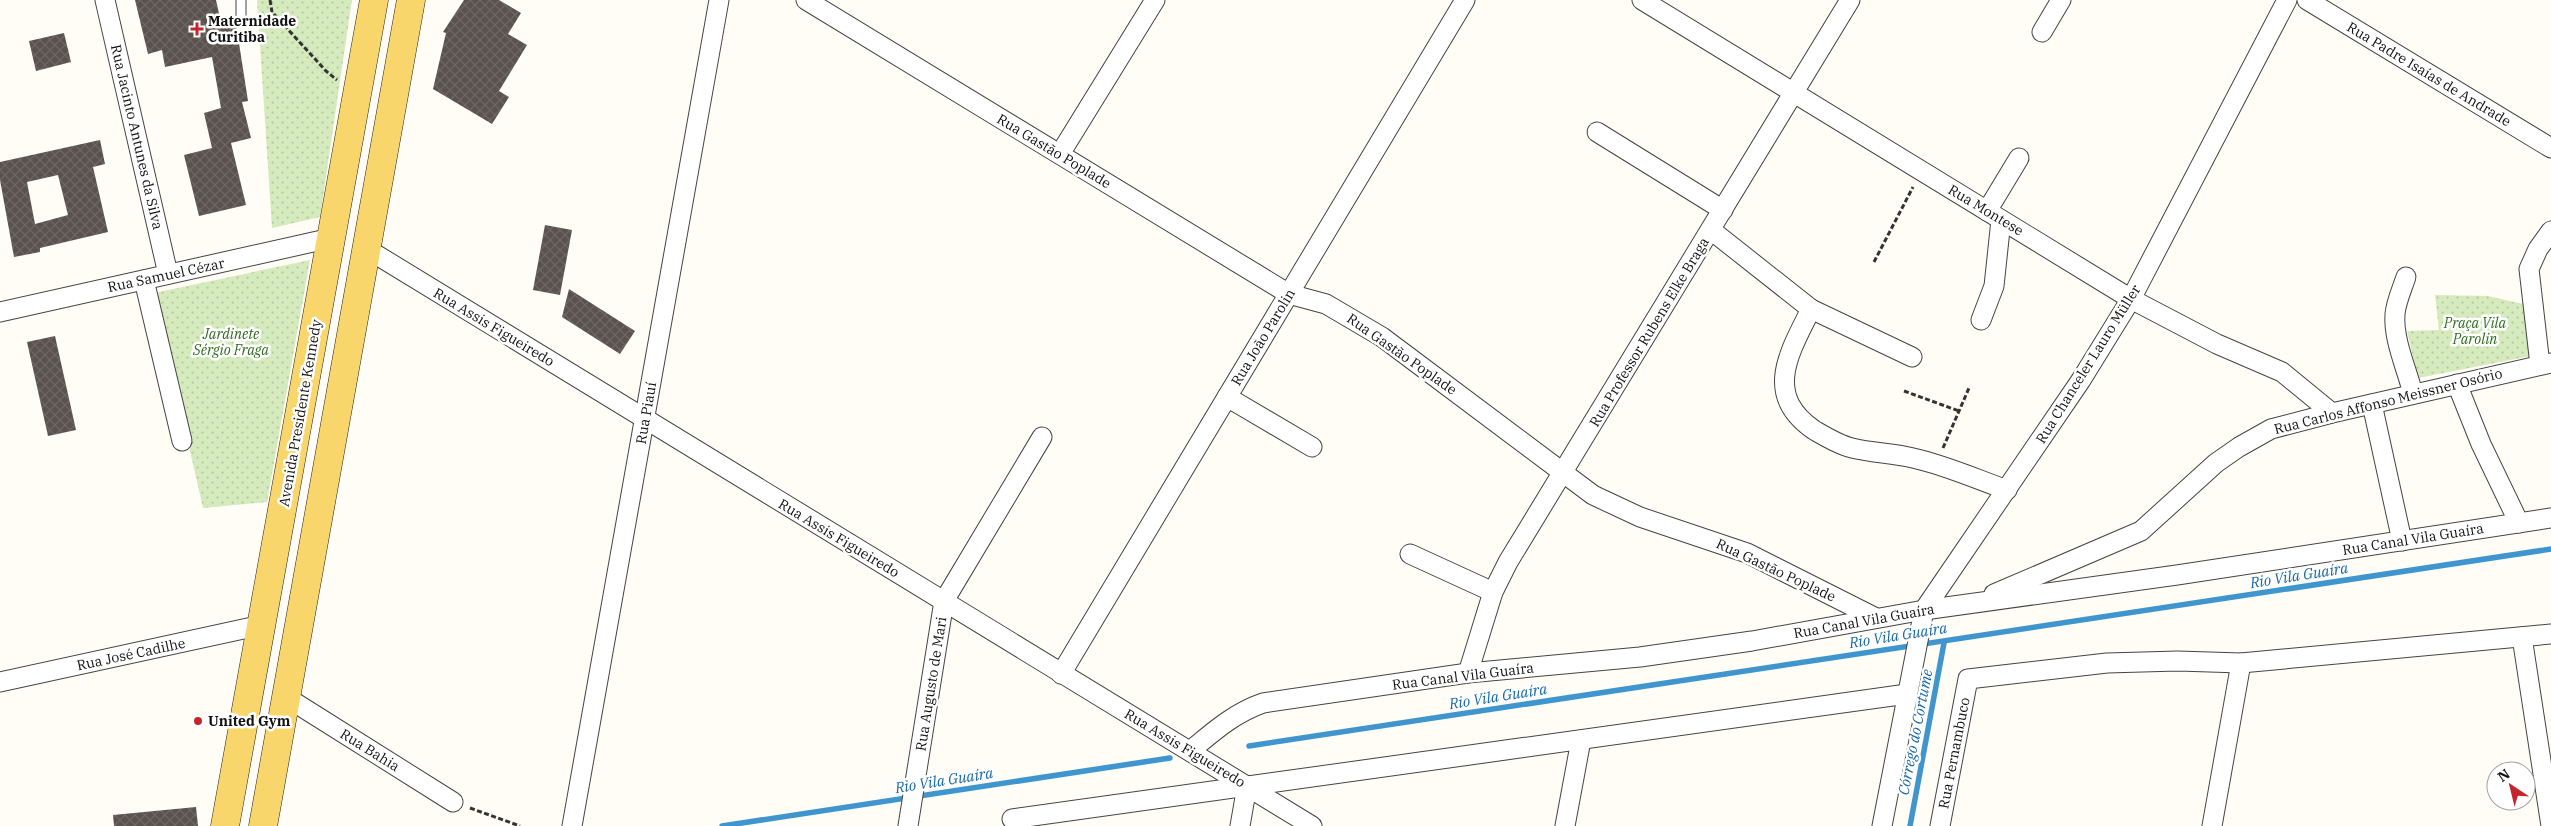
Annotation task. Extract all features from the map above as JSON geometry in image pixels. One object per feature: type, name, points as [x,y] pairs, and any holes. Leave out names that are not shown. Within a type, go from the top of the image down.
[{"type":"main road","name":"Avenida Presidente Kennedy","points":[[225,826],[374,0]]},
{"type":"main road","points":[[263,826],[411,0]]},
{"type":"street","name":"Rua Jacinto Antunes da Silva","points":[[105,0],[168,274]]},
{"type":"street","name":"Rua Piauí","points":[[572,826],[719,0]]},
{"type":"street","name":"Rua Gastão Poplade","points":[[806,0],[1289,294],[1326,304],[1382,337],[1562,473],[1612,505],[1747,553],[1876,618]]},
{"type":"street","points":[[1060,154],[1156,0]]},
{"type":"street","name":"Rua João Parolin","points":[[1061,674],[1465,0]]},
{"type":"street","name":"Rua Montese","points":[[1642,0],[2131,299],[2217,344],[2282,372],[2332,413]]},
{"type":"street","name":"Rua Professor Rubens Elke Braga","points":[[1468,673],[1493,592],[1508,562],[1850,0]]},
{"type":"street","points":[[2042,32],[2061,0]]},
{"type":"street","name":"Rua Chanceler Lauro Müller","points":[[1924,610],[2081,380],[2131,299],[2287,0]]},
{"type":"street","name":"Rua Padre Isaías de Andrade","points":[[2307,0],[2551,148]]},
{"type":"street","points":[[1597,132],[1723,210]]},
{"type":"street","points":[[1981,320],[1994,286],[1994,215],[2019,158]]},
{"type":"street","points":[[1711,230],[1811,309],[1912,357]]},
{"type":"street","points":[[2546,364],[2529,269],[2538,249],[2551,231]]},
{"type":"street","name":"Rua Samuel Cézar","points":[[0,312],[331,238]]},
{"type":"street","name":"Rua Assis Figueiredo","points":[[367,249],[1312,826]]},
{"type":"street","points":[[2406,277],[2395,316],[2413,394]]},
{"type":"street","points":[[144,280],[182,441]]},
{"type":"street","points":[[1811,309],[1785,366],[1784,383],[1786,395],[1793,412],[1826,438],[1849,447],[1936,464],[2007,490]]},
{"type":"street","name":"Rua Carlos Affonso Meissner Osório","points":[[1975,602],[2061,563],[2140,531],[2194,482],[2239,447],[2271,430],[2332,413],[2546,364]]},
{"type":"street","points":[[2457,384],[2482,444],[2519,523]]},
{"type":"street","points":[[1227,397],[1312,447]]},
{"type":"street","points":[[2372,404],[2402,541]]},
{"type":"street","points":[[944,601],[1042,437]]},
{"type":"street","name":"Rua Canal Vila Guaíra","points":[[1190,751],[1229,719],[1246,709],[1263,703],[1468,673],[1649,655],[1752,641],[1975,602],[2177,576],[2551,518]]},
{"type":"street","points":[[1410,554],[1493,592]]},
{"type":"street","name":"Rua Augusto de Mari","points":[[909,819],[944,601]]},
{"type":"street","points":[[1882,826],[1924,610]]},
{"type":"street","name":"Rua José Cadilhe","points":[[0,682],[262,625]]},
{"type":"street","points":[[2212,826],[2241,664],[2551,634]]},
{"type":"street","points":[[2522,636],[2551,826]]},
{"type":"street","name":"Rua Pernambuco","points":[[1940,826],[1968,679],[2107,663],[2178,661],[2241,664]]},
{"type":"street","points":[[1012,819],[1907,694]]},
{"type":"street","name":"Rua Bahia","points":[[286,697],[453,802]]},
{"type":"street","points":[[1565,826],[1581,740]]},
{"type":"street","points":[[1240,826],[1247,786]]},
{"type":"lane","points":[[241,0],[241,15]]},
{"type":"path","points":[[270,0],[272,12],[326,71],[357,96]]},
{"type":"path","points":[[1874,262],[1921,171]]},
{"type":"path","points":[[1936,464],[1969,388]]},
{"type":"path","points":[[1904,391],[1959,411]]},
{"type":"path","points":[[453,802],[520,826]]},
{"type":"green space","points":[[257,0],[352,0],[320,217],[272,228]]},
{"type":"green space","name":"Jardinete Sérgio Fraga","points":[[310,260],[267,502],[203,508],[154,293]]},
{"type":"green space","name":"Praça Vila Parolin","points":[[2435,295],[2488,296],[2523,304],[2531,356],[2418,378],[2407,331],[2439,330]]},
{"type":"building","points":[[135,0],[216,0],[222,27],[236,24],[248,101],[242,102],[251,138],[231,143],[246,205],[199,216],[184,155],[212,148],[204,113],[221,108],[212,57],[165,67],[162,50],[148,54]]},
{"type":"building","points":[[464,0],[499,0],[521,13],[508,34],[527,45],[499,91],[509,97],[492,124],[433,89],[446,33],[443,32]]},
{"type":"building","points":[[64,33],[71,62],[36,71],[29,41]]},
{"type":"building","points":[[100,140],[105,164],[93,167],[108,232],[40,248],[40,252],[14,257],[0,180],[0,162]],"holes":[[[58,175],[68,215],[35,224],[27,182]]]},
{"type":"building","points":[[545,225],[572,230],[560,295],[533,290]]},
{"type":"building","points":[[569,289],[635,331],[620,354],[562,317]]},
{"type":"building","points":[[55,336],[76,430],[48,436],[27,342]]},
{"type":"building","points":[[196,807],[198,826],[114,826],[113,815]]},
{"type":"waterway","name":"Rio Vila Guaíra","points":[[1249,746],[2551,549]]},
{"type":"waterway","name":"Córrego do Cortume","points":[[1910,826],[1944,643]]},
{"type":"waterway","name":"Rio Vila Guaíra","points":[[722,826],[1170,758]]},
{"type":"place","name":"Maternidade Curitiba","points":[[197,29]]},
{"type":"place","name":"United Gym","points":[[198,721]]}]
